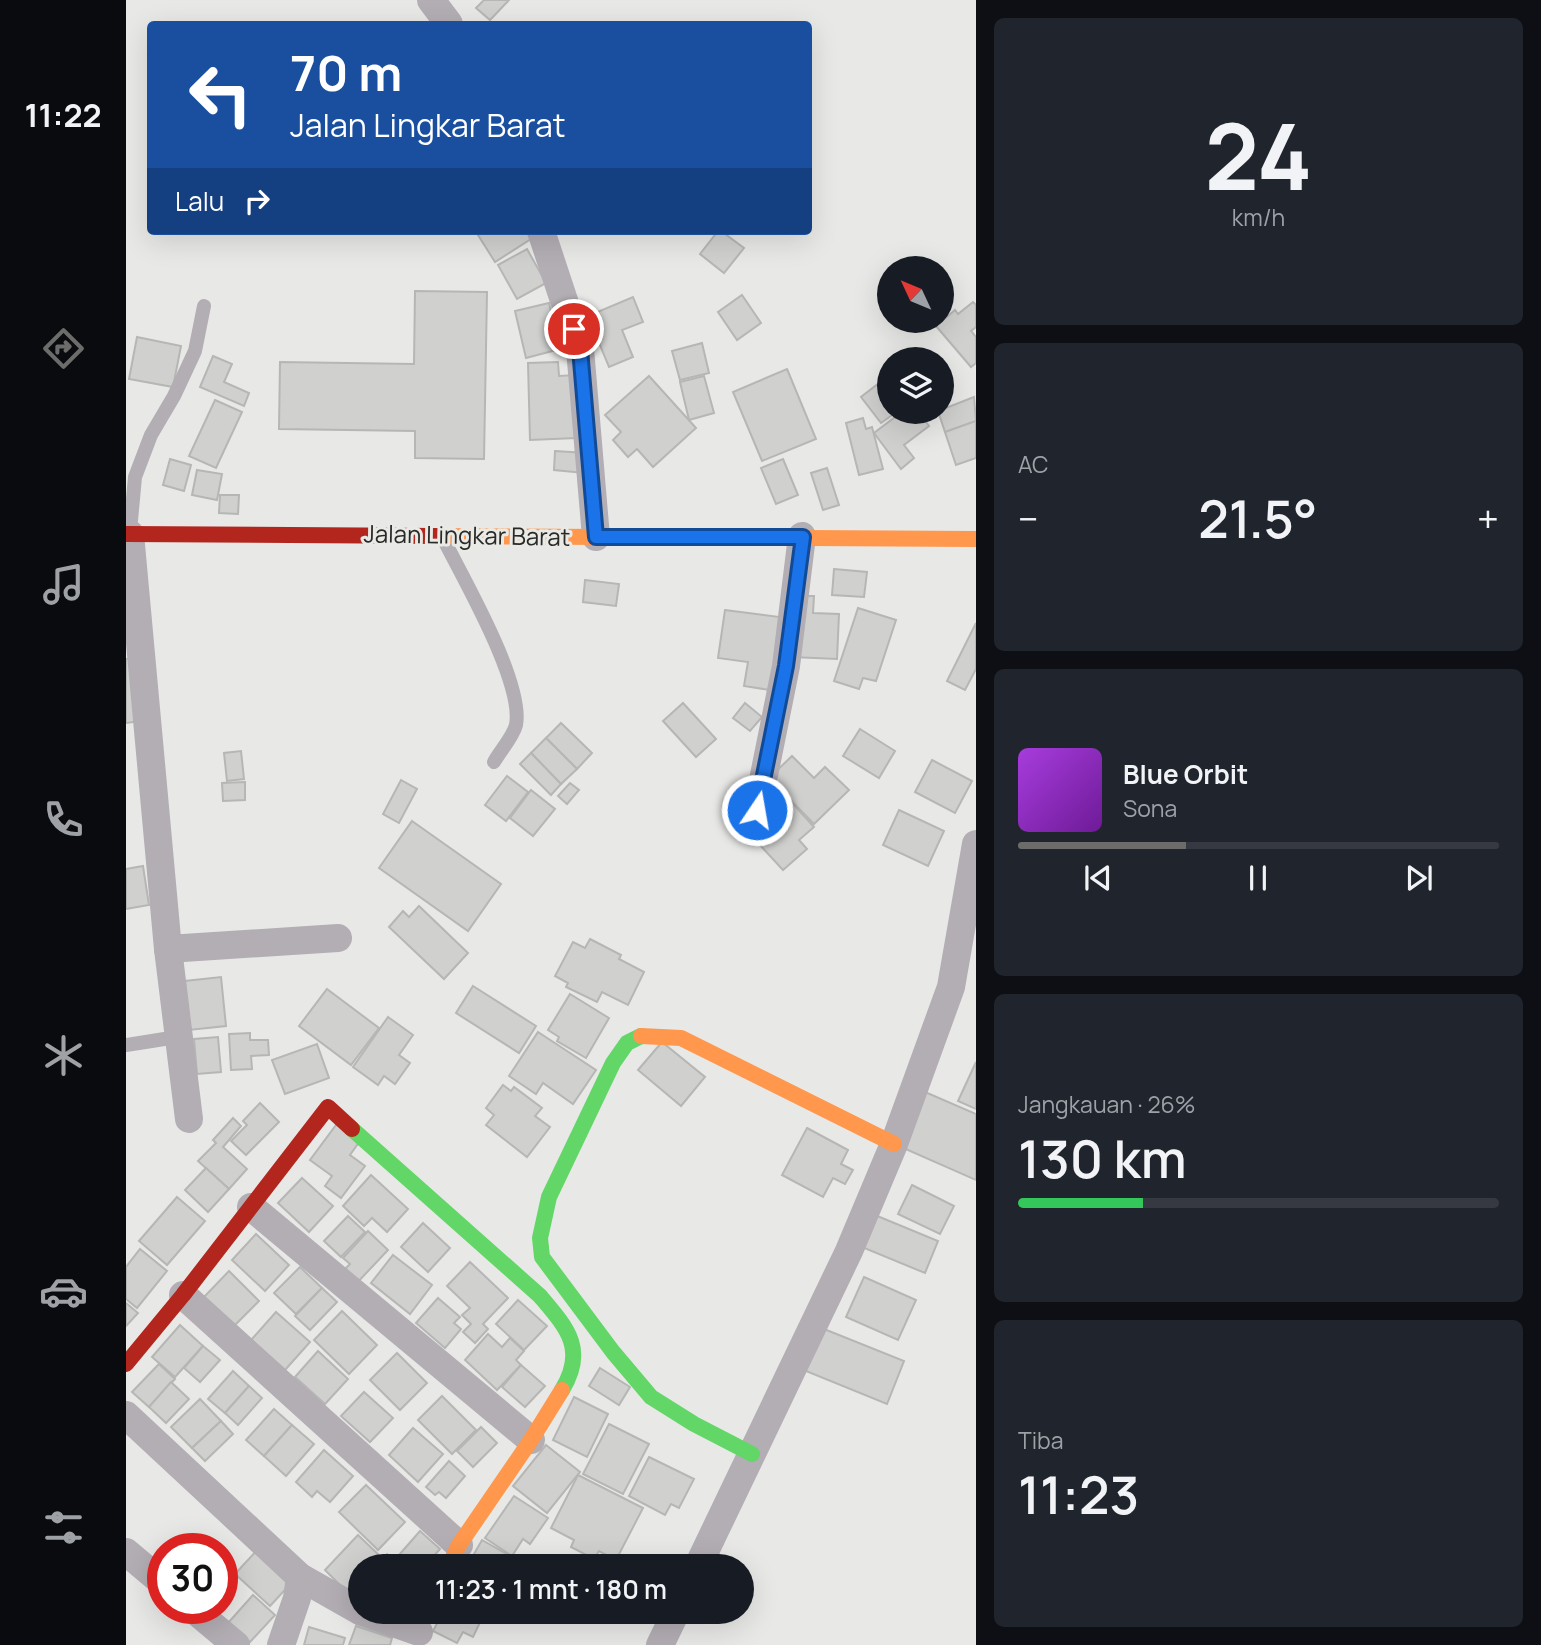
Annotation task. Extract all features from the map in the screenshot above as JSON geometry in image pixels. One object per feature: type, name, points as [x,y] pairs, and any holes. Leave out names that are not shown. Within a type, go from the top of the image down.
[{"type":"main road","name":"Jalan Lingkar Barat","points":[[128,534],[976,539]]},
{"type":"main road","points":[[752,1454],[694,1424],[652,1397],[613,1352],[542,1257],[540,1238],[549,1196],[622,1047],[635,1036],[648,1034],[681,1038],[894,1144]]},
{"type":"main road","points":[[126,1364],[183,1295],[327,1107],[540,1296],[566,1327],[573,1346],[573,1372],[455,1554]]},
{"type":"street","points":[[431,0],[447,21]]},
{"type":"street","points":[[542,235],[580,349],[596,537]]},
{"type":"street","points":[[128,534],[167,948],[189,1119]]},
{"type":"street","points":[[757,810],[786,666],[803,537]]},
{"type":"street","points":[[704,1554],[849,1251],[894,1144],[951,987],[976,844]]},
{"type":"street","points":[[167,948],[338,938]]},
{"type":"street","points":[[251,1207],[531,1440]]},
{"type":"street","points":[[183,1295],[452,1554]]},
{"type":"street","points":[[126,1415],[300,1577],[348,1604]]},
{"type":"street","points":[[126,1552],[147,1570]]},
{"type":"street","points":[[281,1645],[297,1598],[300,1577]]},
{"type":"street","points":[[211,1624],[236,1645]]},
{"type":"street","points":[[401,1624],[420,1630]]},
{"type":"street","points":[[660,1645],[670,1624]]},
{"type":"lane","points":[[128,534],[135,477],[151,436],[195,351],[204,306]]},
{"type":"lane","points":[[442,535],[496,647],[515,696],[516,726],[494,762]]},
{"type":"lane","points":[[126,1045],[177,1037]]},
{"type":"building","points":[[484,0],[509,0],[490,20],[476,8]]},
{"type":"building","points":[[478,235],[528,235],[531,239],[495,262]]},
{"type":"building","points":[[715,235],[726,235],[744,248],[724,273],[700,254]]},
{"type":"building","points":[[527,249],[546,283],[517,299],[498,265]]},
{"type":"building","points":[[415,291],[487,292],[484,459],[415,458],[415,431],[279,429],[280,362],[414,364]]},
{"type":"building","points":[[742,295],[761,323],[737,340],[718,312]]},
{"type":"building","points":[[633,297],[643,322],[622,330],[633,357],[609,367],[588,316]]},
{"type":"building","points":[[973,302],[976,305],[976,327],[971,331],[976,337],[976,363],[971,367],[942,333],[954,333],[954,311],[958,314]]},
{"type":"building","points":[[549,303],[560,349],[526,358],[515,311]]},
{"type":"building","points":[[137,337],[181,346],[173,387],[129,379]]},
{"type":"building","points":[[702,343],[709,373],[680,380],[672,351]]},
{"type":"building","points":[[213,356],[232,364],[224,382],[249,393],[244,406],[200,387]]},
{"type":"building","points":[[558,362],[559,376],[575,375],[576,438],[530,440],[528,363]]},
{"type":"building","points":[[787,369],[816,439],[762,461],[733,392]]},
{"type":"building","points":[[649,376],[696,428],[653,467],[637,449],[628,457],[613,440],[621,432],[605,415]]},
{"type":"building","points":[[704,376],[714,413],[689,420],[680,382]]},
{"type":"building","points":[[877,385],[877,418],[861,397]]},
{"type":"building","points":[[974,397],[976,421],[945,432],[942,424],[954,424],[954,405]]},
{"type":"building","points":[[215,400],[242,412],[216,468],[189,456]]},
{"type":"building","points":[[863,418],[866,429],[872,427],[883,469],[859,475],[846,423]]},
{"type":"building","points":[[976,421],[976,458],[956,465],[945,432]]},
{"type":"building","points":[[886,424],[929,426],[904,445],[914,458],[901,469],[874,433]]},
{"type":"building","points":[[555,451],[586,453],[584,473],[554,470]]},
{"type":"building","points":[[170,459],[191,465],[184,491],[163,485]]},
{"type":"building","points":[[783,459],[798,495],[776,504],[761,468]]},
{"type":"building","points":[[827,468],[839,505],[823,510],[811,473]]},
{"type":"building","points":[[197,470],[222,474],[217,500],[192,495]]},
{"type":"building","points":[[220,495],[239,495],[238,514],[219,513]]},
{"type":"building","points":[[834,569],[867,572],[864,597],[832,595]]},
{"type":"building","points":[[585,580],[619,584],[616,606],[583,602]]},
{"type":"building","points":[[795,596],[814,596],[813,613],[839,614],[837,659],[792,657]]},
{"type":"building","points":[[858,608],[896,620],[876,681],[863,678],[859,689],[834,681]]},
{"type":"building","points":[[725,610],[787,618],[776,691],[744,686],[748,662],[718,658]]},
{"type":"building","points":[[976,623],[976,669],[965,690],[947,681]]},
{"type":"building","points":[[135,658],[141,721],[126,723],[126,659]]},
{"type":"building","points":[[683,703],[716,739],[696,757],[663,721]]},
{"type":"building","points":[[745,703],[762,717],[750,731],[733,718]]},
{"type":"building","points":[[561,723],[592,753],[577,769],[546,738]]},
{"type":"building","points":[[860,729],[895,751],[879,778],[843,756]]},
{"type":"building","points":[[546,738],[577,769],[561,784],[531,753]]},
{"type":"building","points":[[241,751],[244,779],[227,781],[224,753]]},
{"type":"building","points":[[531,753],[561,784],[551,795],[520,764]]},
{"type":"building","points":[[792,756],[814,778],[825,767],[849,790],[814,824],[769,778]]},
{"type":"building","points":[[932,760],[972,781],[955,813],[915,792]]},
{"type":"building","points":[[507,776],[528,792],[506,821],[485,805]]},
{"type":"building","points":[[401,780],[417,789],[399,823],[383,814]]},
{"type":"building","points":[[245,782],[245,800],[223,801],[222,783]]},
{"type":"building","points":[[570,783],[579,790],[567,804],[558,796]]},
{"type":"building","points":[[531,790],[555,809],[533,836],[510,818]]},
{"type":"building","points":[[786,796],[814,827],[799,840],[807,849],[783,870],[747,831]]},
{"type":"building","points":[[899,810],[944,831],[928,866],[883,845]]},
{"type":"building","points":[[412,821],[501,884],[468,931],[379,868]]},
{"type":"building","points":[[143,866],[149,905],[126,909],[126,869]]},
{"type":"building","points":[[419,906],[468,953],[444,979],[389,927],[403,911],[409,917]]},
{"type":"building","points":[[590,939],[621,955],[619,959],[644,972],[628,1005],[602,992],[597,1002],[566,987],[568,983],[555,976],[573,942],[585,948]]},
{"type":"building","points":[[221,977],[226,1026],[189,1030],[185,981]]},
{"type":"building","points":[[473,986],[536,1026],[519,1053],[456,1013]]},
{"type":"building","points":[[327,989],[379,1028],[351,1065],[299,1026]]},
{"type":"building","points":[[570,994],[609,1018],[586,1058],[557,1041],[559,1037],[548,1030]]},
{"type":"building","points":[[388,1017],[413,1035],[399,1055],[410,1063],[395,1084],[384,1076],[378,1085],[353,1067]]},
{"type":"building","points":[[538,1032],[596,1070],[573,1104],[543,1083],[536,1094],[509,1076]]},
{"type":"building","points":[[250,1033],[250,1040],[268,1040],[269,1055],[251,1056],[252,1069],[231,1070],[229,1034]]},
{"type":"building","points":[[218,1037],[221,1072],[197,1074],[194,1039]]},
{"type":"building","points":[[662,1042],[705,1077],[681,1106],[638,1070]]},
{"type":"building","points":[[317,1044],[329,1078],[285,1094],[272,1060]]},
{"type":"building","points":[[976,1062],[976,1109],[958,1101]]},
{"type":"building","points":[[503,1085],[511,1091],[514,1087],[542,1108],[535,1116],[550,1127],[527,1157],[486,1125],[494,1115],[486,1108]]},
{"type":"building","points":[[925,1092],[976,1114],[976,1180],[901,1147]]},
{"type":"building","points":[[260,1103],[279,1122],[246,1155],[231,1141],[247,1125],[243,1121]]},
{"type":"building","points":[[233,1118],[241,1126],[223,1147],[247,1169],[229,1189],[198,1161],[216,1143],[213,1140]]},
{"type":"building","points":[[339,1121],[362,1138],[350,1155],[365,1166],[341,1198],[325,1186],[332,1176],[310,1160]]},
{"type":"building","points":[[807,1128],[848,1150],[841,1164],[853,1170],[845,1184],[833,1178],[823,1197],[782,1175]]},
{"type":"building","points":[[206,1168],[229,1189],[208,1212],[185,1190]]},
{"type":"building","points":[[371,1175],[408,1209],[387,1232],[372,1218],[364,1226],[343,1206]]},
{"type":"building","points":[[302,1178],[333,1206],[309,1232],[278,1203]]},
{"type":"building","points":[[912,1185],[954,1206],[940,1234],[898,1214]]},
{"type":"building","points":[[177,1197],[205,1221],[167,1265],[139,1241]]},
{"type":"building","points":[[870,1213],[938,1241],[925,1273],[857,1245]]},
{"type":"building","points":[[348,1216],[365,1232],[341,1257],[324,1241]]},
{"type":"building","points":[[423,1223],[450,1248],[428,1272],[401,1247]]},
{"type":"building","points":[[368,1231],[388,1250],[354,1286],[341,1273],[350,1264],[343,1258]]},
{"type":"building","points":[[256,1234],[289,1265],[265,1291],[232,1260]]},
{"type":"building","points":[[140,1249],[167,1271],[137,1308],[126,1299],[126,1267]]},
{"type":"building","points":[[393,1255],[432,1285],[410,1314],[371,1283]]},
{"type":"building","points":[[470,1262],[508,1298],[483,1324],[488,1329],[475,1343],[463,1332],[471,1324],[462,1315],[470,1308],[447,1286]]},
{"type":"building","points":[[300,1267],[322,1288],[296,1314],[274,1293]]},
{"type":"building","points":[[229,1271],[259,1301],[234,1326],[204,1297]]},
{"type":"building","points":[[864,1277],[916,1300],[898,1340],[846,1317]]},
{"type":"building","points":[[322,1288],[337,1302],[310,1330],[295,1316]]},
{"type":"building","points":[[438,1298],[460,1317],[454,1323],[461,1329],[445,1348],[416,1323]]},
{"type":"building","points":[[518,1300],[547,1326],[524,1350],[496,1324]]},
{"type":"building","points":[[126,1303],[138,1313],[126,1326]]},
{"type":"building","points":[[342,1311],[377,1345],[349,1374],[314,1340]]},
{"type":"building","points":[[276,1312],[310,1342],[285,1370],[251,1340]]},
{"type":"building","points":[[180,1325],[203,1346],[175,1377],[152,1357]]},
{"type":"building","points":[[819,1327],[904,1361],[887,1404],[801,1369]]},
{"type":"building","points":[[488,1334],[502,1347],[510,1338],[524,1351],[516,1360],[521,1365],[497,1390],[465,1360]]},
{"type":"building","points":[[203,1346],[220,1360],[200,1382],[184,1368]]},
{"type":"building","points":[[318,1351],[348,1379],[325,1404],[295,1377]]},
{"type":"building","points":[[397,1353],[427,1383],[400,1410],[370,1380]]},
{"type":"building","points":[[159,1364],[175,1379],[149,1407],[132,1392]]},
{"type":"building","points":[[521,1365],[545,1386],[525,1407],[502,1387]]},
{"type":"building","points":[[600,1368],[630,1387],[619,1405],[589,1386]]},
{"type":"building","points":[[233,1371],[249,1386],[225,1413],[208,1399]]},
{"type":"building","points":[[171,1382],[189,1399],[166,1423],[149,1407]]},
{"type":"building","points":[[249,1386],[262,1398],[238,1425],[225,1413]]},
{"type":"building","points":[[364,1392],[393,1418],[370,1442],[341,1416]]},
{"type":"building","points":[[442,1396],[476,1430],[452,1454],[418,1420]]},
{"type":"building","points":[[574,1397],[608,1414],[587,1457],[553,1440]]},
{"type":"building","points":[[200,1399],[221,1421],[192,1448],[171,1427]]},
{"type":"building","points":[[274,1409],[292,1425],[264,1456],[246,1440]]},
{"type":"building","points":[[221,1421],[233,1434],[205,1461],[192,1448]]},
{"type":"building","points":[[609,1424],[649,1444],[623,1494],[583,1474]]},
{"type":"building","points":[[292,1425],[314,1444],[286,1476],[264,1456]]},
{"type":"building","points":[[481,1427],[497,1443],[473,1467],[457,1451]]},
{"type":"building","points":[[413,1428],[443,1454],[418,1482],[389,1455]]},
{"type":"building","points":[[546,1445],[580,1472],[547,1513],[513,1486]]},
{"type":"building","points":[[324,1450],[353,1476],[330,1502],[317,1491],[312,1497],[296,1482]]},
{"type":"building","points":[[649,1457],[694,1479],[679,1508],[671,1504],[665,1515],[629,1496]]},
{"type":"building","points":[[449,1461],[465,1476],[446,1498],[439,1492],[435,1495],[426,1487]]},
{"type":"building","points":[[578,1475],[643,1508],[619,1554],[605,1554],[599,1551],[597,1554],[584,1554],[571,1547],[574,1540],[551,1528]]},
{"type":"building","points":[[366,1485],[405,1522],[378,1550],[339,1512]]},
{"type":"building","points":[[514,1496],[548,1518],[530,1544],[523,1539],[513,1554],[509,1554],[485,1538]]},
{"type":"building","points":[[420,1531],[440,1549],[436,1554],[400,1554]]},
{"type":"building","points":[[358,1535],[378,1554],[348,1554],[347,1592],[325,1570]]},
{"type":"building","points":[[482,1540],[507,1554],[474,1554]]},
{"type":"building","points":[[260,1547],[295,1579],[270,1606],[238,1577],[238,1571]]},
{"type":"building","points":[[253,1595],[275,1615],[250,1642],[229,1624],[238,1624],[238,1612]]},
{"type":"building","points":[[437,1624],[479,1624],[473,1637],[463,1632],[457,1643],[433,1631]]},
{"type":"building","points":[[356,1626],[392,1638],[390,1645],[349,1645]]},
{"type":"building","points":[[309,1627],[345,1638],[343,1645],[304,1645]]},
{"type":"traffic: fast","points":[[641,1036],[627,1043],[613,1063],[549,1197],[540,1238],[542,1257],[613,1352],[651,1397],[694,1424],[752,1454]]},
{"type":"traffic: fast","points":[[352,1129],[540,1296],[550,1308],[565,1329],[573,1351],[573,1363],[562,1390]]},
{"type":"traffic: slow","points":[[436,536],[976,539]]},
{"type":"traffic: slow","points":[[641,1036],[681,1038],[894,1144]]},
{"type":"traffic: slow","points":[[455,1554],[562,1390]]},
{"type":"traffic: jam","points":[[126,534],[436,536]]},
{"type":"traffic: jam","points":[[126,1364],[183,1295],[328,1107],[352,1129]]},
{"type":"route","points":[[574,329],[580,349],[596,537],[803,537],[786,666],[757,810]]}]
